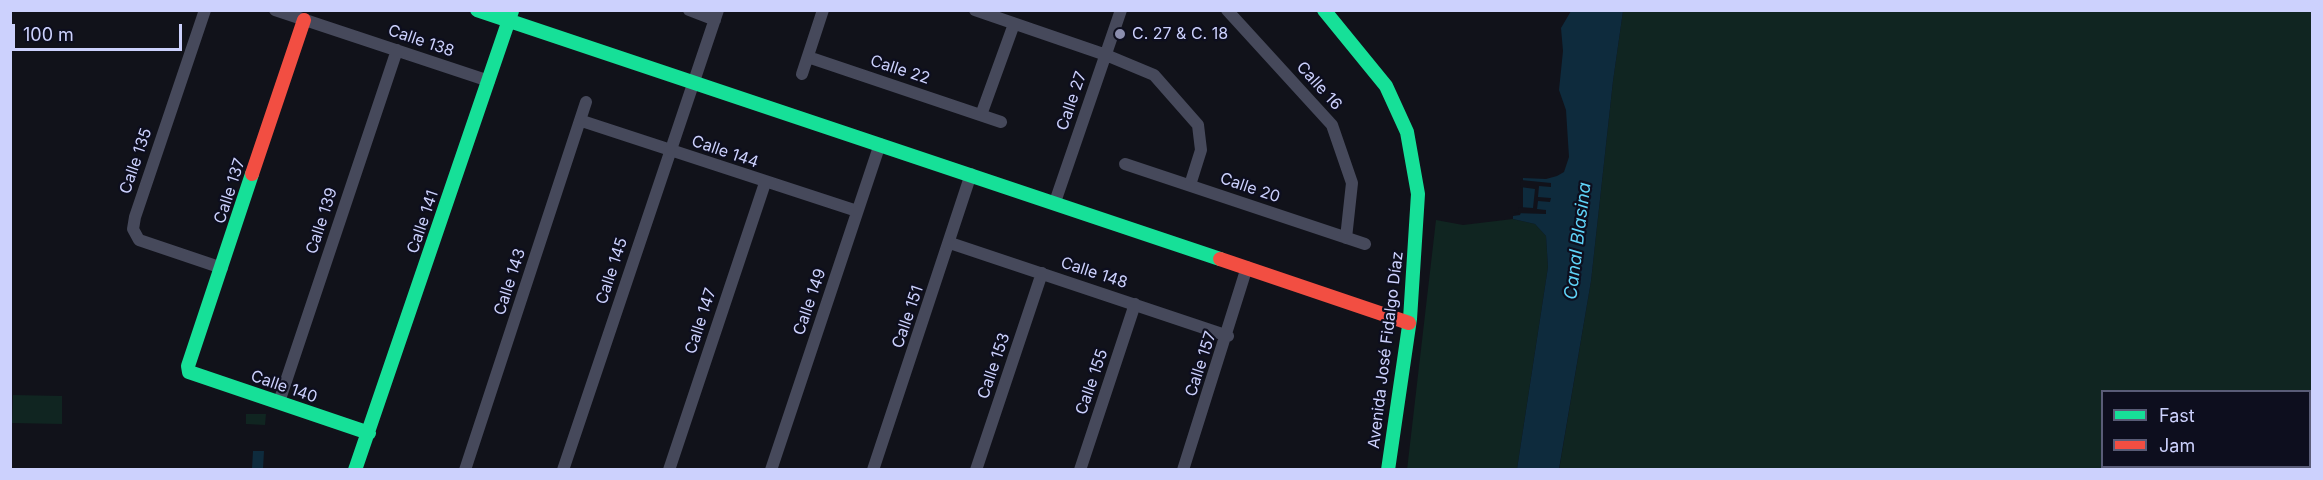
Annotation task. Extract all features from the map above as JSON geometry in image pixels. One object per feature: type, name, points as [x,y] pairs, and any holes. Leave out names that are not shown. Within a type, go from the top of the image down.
[{"type":"street","name":"Calle 135","points":[[204,10],[133,229],[139,240],[222,268]]},
{"type":"street","name":"Calle 138","points":[[275,10],[489,81]]},
{"type":"street","points":[[477,10],[510,16],[692,82],[1409,322]]},
{"type":"street","points":[[689,10],[716,15]]},
{"type":"street","points":[[802,74],[823,10]]},
{"type":"street","points":[[975,10],[1106,54],[1154,75],[1198,125],[1201,150],[1190,185]]},
{"type":"street","name":"Calle 27","points":[[1055,202],[1121,10]]},
{"type":"street","name":"Calle 16","points":[[1227,10],[1332,125],[1352,183],[1346,238]]},
{"type":"street","name":"Avenida José Fidalgo Díaz","points":[[1324,10],[1386,87],[1407,132],[1418,194],[1409,322],[1388,470]]},
{"type":"street","name":"Calle 145","points":[[563,470],[716,15]]},
{"type":"street","name":"Calle 141","points":[[355,470],[510,16]]},
{"type":"street","name":"Calle 137","points":[[189,372],[188,366],[304,20]]},
{"type":"street","points":[[981,115],[1014,24]]},
{"type":"street","name":"Calle 139","points":[[279,402],[396,50]]},
{"type":"street","name":"Calle 22","points":[[808,57],[1001,122]]},
{"type":"street","name":"Calle 143","points":[[465,470],[582,121],[586,102]]},
{"type":"street","name":"Calle 144","points":[[582,121],[765,183],[857,211]]},
{"type":"street","name":"Calle 149","points":[[771,470],[880,144]]},
{"type":"street","name":"Calle 20","points":[[1125,165],[1365,244]]},
{"type":"street","name":"Calle 151","points":[[873,470],[971,174]]},
{"type":"street","name":"Calle 147","points":[[669,470],[765,183]]},
{"type":"street","name":"Calle 148","points":[[950,243],[1228,336]]},
{"type":"street","name":"Calle 157","points":[[1183,470],[1228,336],[1247,267]]},
{"type":"street","name":"Calle 153","points":[[976,470],[1042,273]]},
{"type":"street","name":"Calle 155","points":[[1080,470],[1135,304]]},
{"type":"street","name":"Calle 140","points":[[189,372],[369,433]]},
{"type":"green space","points":[[1623,11],[2312,11],[2312,469],[1559,470],[1591,281]]},
{"type":"green space","points":[[1513,219],[1535,224],[1546,236],[1548,267],[1517,469],[1407,470],[1436,220],[1463,225]]},
{"type":"green space","points":[[13,395],[62,396],[62,424],[12,423]]},
{"type":"green space","points":[[246,414],[266,414],[265,425],[246,424]]},
{"type":"water","name":"Canal Blasina","points":[[1571,11],[1623,11],[1591,281],[1559,469],[1517,469],[1548,267],[1546,236],[1535,224],[1513,219],[1513,216],[1520,215],[1523,207],[1523,178],[1546,179],[1557,176],[1564,172],[1569,157],[1566,110],[1559,90],[1563,51],[1561,28]]},
{"type":"water","points":[[253,451],[264,451],[263,469],[252,469]]},
{"type":"pier","points":[[1521,180],[1551,183],[1551,187],[1539,186],[1538,197],[1551,198],[1550,202],[1538,201],[1537,209],[1546,210],[1546,214],[1514,213],[1518,212],[1519,207],[1533,208],[1535,189],[1520,187]]},
{"type":"traffic: fast","points":[[477,10],[1220,259]]},
{"type":"traffic: fast","points":[[1324,10],[1386,86],[1407,132],[1418,194],[1410,319],[1388,470]]},
{"type":"traffic: fast","points":[[355,470],[512,11]]},
{"type":"traffic: fast","points":[[252,174],[188,366],[189,372],[369,433]]},
{"type":"traffic: jam","points":[[252,174],[304,20]]},
{"type":"traffic: jam","points":[[1220,259],[1409,323]]},
{"type":"place","name":"C. 27 & C. 18","points":[[1120,34]]}]
